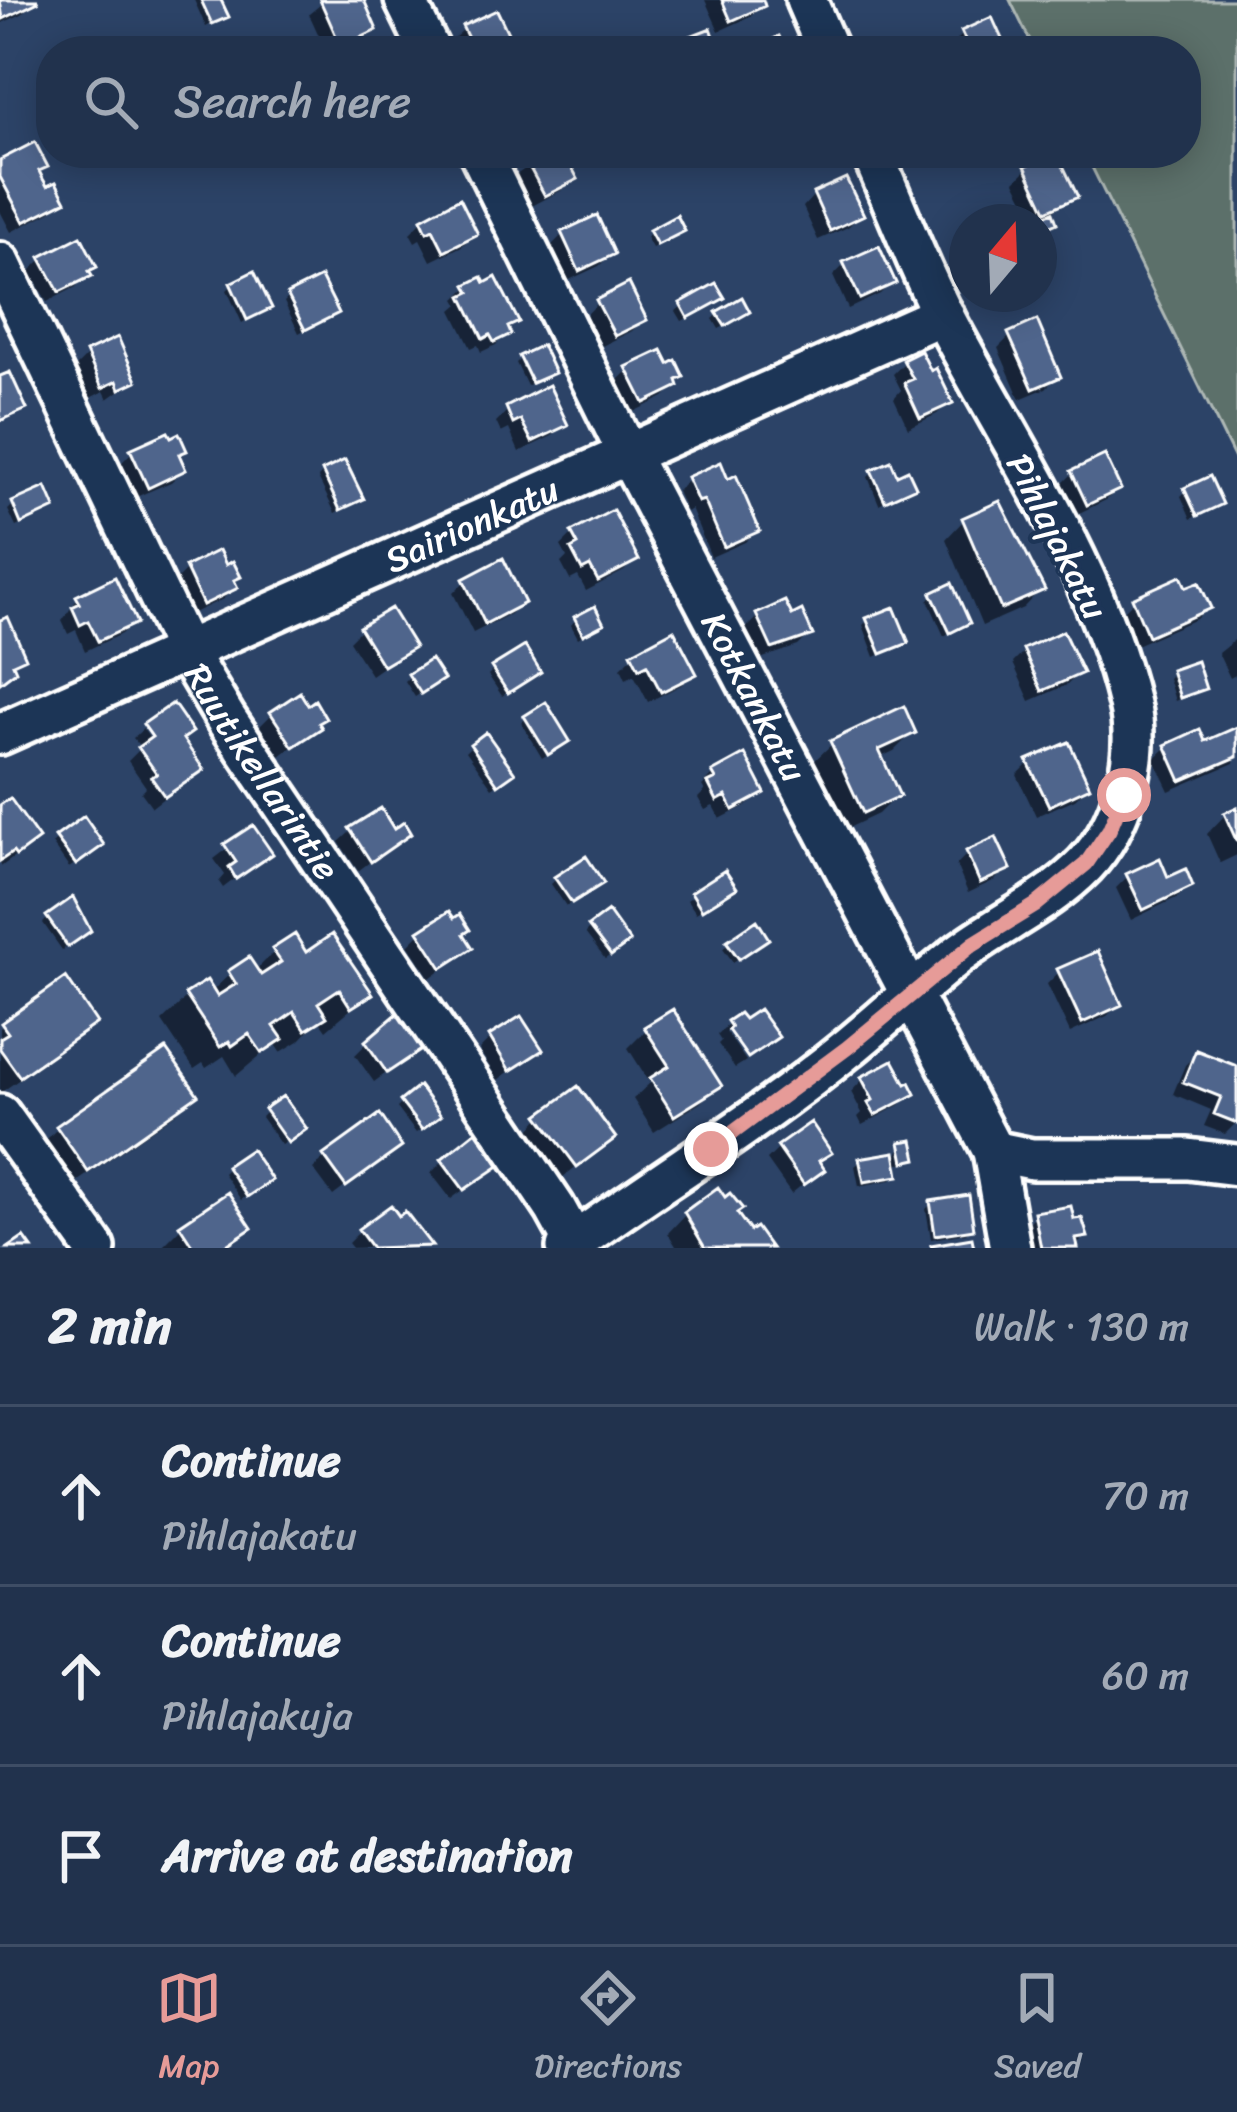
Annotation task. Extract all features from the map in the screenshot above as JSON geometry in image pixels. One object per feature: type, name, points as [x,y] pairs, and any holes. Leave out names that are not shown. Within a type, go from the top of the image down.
[{"type":"street","points":[[405,0],[423,36]]},
{"type":"street","points":[[806,0],[822,36]]},
{"type":"street","name":"Kotkankatu","points":[[487,168],[629,456],[993,1151],[1010,1248]]},
{"type":"street","name":"Pihlajakatu","points":[[573,1246],[847,1048],[973,944],[1036,905],[1086,864],[1109,830],[1124,795],[1131,749],[1130,708],[1095,599],[943,314],[879,168]]},
{"type":"street","name":"Ruutikellarintie","points":[[0,262],[13,320],[186,652],[573,1246]]},
{"type":"street","name":"Sairionkatu","points":[[0,734],[943,314]]},
{"type":"street","points":[[0,1115],[95,1248]]},
{"type":"street","points":[[993,1151],[1032,1159],[1188,1159],[1237,1165]]},
{"type":"green space","points":[[1010,0],[1237,0],[1237,463],[1092,168],[1201,168],[1201,36],[1028,36]]},
{"type":"building","points":[[0,0],[37,0],[38,2],[3,19]]},
{"type":"building","points":[[201,0],[221,0],[229,17],[212,24]]},
{"type":"building","points":[[320,0],[364,0],[377,30],[364,36],[336,36]]},
{"type":"building","points":[[722,0],[763,0],[765,6],[731,21]]},
{"type":"building","points":[[497,10],[509,36],[467,36],[462,26]]},
{"type":"building","points":[[992,17],[1001,36],[963,36],[961,31]]},
{"type":"building","points":[[711,28],[714,36],[690,36]]},
{"type":"building","points":[[35,142],[36,168],[46,168],[39,171],[47,186],[56,182],[66,201],[24,222],[0,177],[0,160]]},
{"type":"building","points":[[530,168],[572,168],[578,179],[545,196]]},
{"type":"building","points":[[1026,168],[1064,168],[1078,197],[1057,206],[1043,204]]},
{"type":"building","points":[[846,178],[864,215],[830,231],[813,193]]},
{"type":"building","points":[[460,198],[478,234],[444,251],[433,229],[427,232],[421,219]]},
{"type":"building","points":[[597,215],[615,254],[579,271],[561,232]]},
{"type":"building","points":[[677,215],[685,231],[657,245],[649,230]]},
{"type":"building","points":[[81,236],[97,267],[89,271],[92,276],[59,292],[40,257]]},
{"type":"building","points":[[879,246],[896,283],[860,299],[843,262]]},
{"type":"building","points":[[254,271],[272,308],[247,320],[230,283]]},
{"type":"building","points":[[321,277],[339,313],[305,330],[287,294]]},
{"type":"building","points":[[482,277],[485,283],[496,277],[519,322],[508,327],[511,334],[494,342],[490,335],[483,339],[462,296],[470,292],[466,285]]},
{"type":"building","points":[[629,283],[647,320],[615,336],[596,300]]},
{"type":"building","points":[[716,283],[725,298],[688,318],[680,303]]},
{"type":"building","points":[[742,297],[750,312],[725,326],[716,312]]},
{"type":"building","points":[[1037,320],[1061,377],[1033,389],[1008,333]]},
{"type":"building","points":[[118,337],[137,381],[120,389],[117,381],[102,388],[86,352]]},
{"type":"building","points":[[542,345],[555,373],[532,383],[519,356]]},
{"type":"building","points":[[662,350],[669,364],[676,360],[684,377],[677,380],[679,386],[644,403],[626,367]]},
{"type":"building","points":[[921,351],[931,371],[936,368],[953,403],[920,418],[904,383],[913,379],[903,360]]},
{"type":"building","points":[[10,372],[27,409],[0,421],[0,376]]},
{"type":"building","points":[[549,385],[568,425],[532,442],[521,420],[513,424],[506,407]]},
{"type":"building","points":[[168,432],[171,437],[179,433],[187,451],[179,454],[186,470],[148,488],[130,449]]},
{"type":"building","points":[[1105,455],[1121,489],[1087,505],[1071,471]]},
{"type":"building","points":[[345,460],[364,499],[340,510],[322,471]]},
{"type":"building","points":[[891,461],[897,475],[908,470],[916,487],[885,501],[871,470]]},
{"type":"building","points":[[721,462],[728,479],[736,475],[760,531],[724,547],[704,500],[698,502],[687,477]]},
{"type":"building","points":[[1210,476],[1223,504],[1197,516],[1184,488]]},
{"type":"building","points":[[46,487],[55,508],[21,524],[12,502]]},
{"type":"building","points":[[1000,501],[1045,590],[1001,609],[962,518]]},
{"type":"building","points":[[613,510],[639,560],[598,581],[590,566],[582,570],[571,549],[578,545],[571,532]]},
{"type":"building","points":[[219,550],[226,565],[233,561],[241,577],[234,580],[238,588],[203,605],[185,567]]},
{"type":"building","points":[[503,558],[525,603],[485,624],[463,579]]},
{"type":"building","points":[[1181,576],[1186,587],[1199,582],[1211,608],[1148,636],[1132,598]]},
{"type":"building","points":[[115,577],[137,623],[98,641],[88,621],[80,625],[72,607],[80,603],[76,596]]},
{"type":"building","points":[[952,583],[970,623],[950,633],[931,593]]},
{"type":"building","points":[[785,601],[792,615],[802,610],[813,635],[772,649],[756,614]]},
{"type":"building","points":[[595,606],[604,624],[583,635],[574,617]]},
{"type":"building","points":[[894,607],[909,643],[881,654],[866,618]]},
{"type":"building","points":[[391,608],[415,647],[383,666],[359,627]]},
{"type":"building","points":[[8,617],[26,658],[13,664],[16,671],[0,683],[0,620]]},
{"type":"building","points":[[674,630],[697,674],[661,692],[647,665],[639,669],[631,653]]},
{"type":"building","points":[[1063,631],[1083,673],[1042,691],[1023,649]]},
{"type":"building","points":[[525,646],[541,672],[508,693],[491,667]]},
{"type":"building","points":[[431,659],[444,679],[421,694],[408,674]]},
{"type":"building","points":[[1197,661],[1206,689],[1180,698],[1171,670]]},
{"type":"building","points":[[300,692],[308,705],[315,700],[326,719],[319,723],[322,728],[293,747],[270,712]]},
{"type":"building","points":[[546,702],[570,741],[548,755],[524,716]]},
{"type":"building","points":[[173,703],[193,732],[183,739],[204,770],[165,797],[151,777],[157,774],[138,747],[152,737],[143,724]]},
{"type":"building","points":[[904,706],[916,733],[879,750],[900,796],[863,813],[830,741]]},
{"type":"building","points":[[1237,727],[1237,757],[1181,781],[1165,745],[1200,729],[1205,741]]},
{"type":"building","points":[[486,732],[515,773],[498,785],[470,744]]},
{"type":"building","points":[[1069,742],[1090,787],[1049,806],[1027,760]]},
{"type":"building","points":[[745,754],[765,793],[733,810],[726,796],[717,801],[708,783],[716,779],[712,772]]},
{"type":"building","points":[[10,798],[39,839],[0,861],[0,805]]},
{"type":"building","points":[[1237,807],[1237,842],[1224,813]]},
{"type":"building","points":[[381,808],[394,829],[404,822],[411,834],[371,862],[349,828]]},
{"type":"building","points":[[84,816],[104,845],[76,865],[55,837]]},
{"type":"building","points":[[253,825],[273,854],[236,879],[229,867],[236,862],[224,844]]},
{"type":"building","points":[[996,837],[1011,869],[980,883],[966,851]]},
{"type":"building","points":[[586,856],[604,883],[572,903],[554,877]]},
{"type":"building","points":[[1160,858],[1168,877],[1186,869],[1193,886],[1143,910],[1126,874]]},
{"type":"building","points":[[725,870],[737,888],[702,910],[691,892]]},
{"type":"building","points":[[73,897],[91,931],[68,947],[46,916]]},
{"type":"building","points":[[449,911],[454,918],[460,914],[470,930],[464,934],[473,948],[442,968],[418,931]]},
{"type":"building","points":[[608,911],[630,942],[611,956],[588,926]]},
{"type":"building","points":[[757,920],[769,939],[739,959],[726,941]]},
{"type":"building","points":[[295,934],[306,952],[332,934],[373,994],[351,1008],[339,989],[318,1003],[327,1017],[306,1030],[294,1012],[274,1026],[283,1039],[262,1053],[249,1034],[232,1046],[229,1041],[220,1047],[185,994],[207,980],[217,996],[236,984],[228,971],[249,957],[261,975],[281,962],[272,949]]},
{"type":"building","points":[[1098,951],[1122,1005],[1082,1023],[1057,969]]},
{"type":"building","points":[[66,977],[97,1023],[20,1077],[0,1049],[0,1038],[8,1033],[1,1023]]},
{"type":"building","points":[[673,1009],[722,1086],[674,1116],[650,1078],[669,1066],[644,1027]]},
{"type":"building","points":[[759,1009],[779,1037],[748,1058],[727,1021],[739,1013],[744,1019]]},
{"type":"building","points":[[398,1013],[423,1049],[387,1073],[365,1041]]},
{"type":"building","points":[[521,1016],[543,1050],[510,1071],[489,1036]]},
{"type":"building","points":[[166,1049],[198,1095],[88,1172],[56,1126]]},
{"type":"building","points":[[1196,1050],[1237,1066],[1237,1123],[1214,1114],[1221,1097],[1183,1082]]},
{"type":"building","points":[[893,1060],[916,1094],[875,1115],[861,1077]]},
{"type":"building","points":[[419,1086],[441,1116],[422,1130],[400,1101]]},
{"type":"building","points":[[578,1086],[616,1138],[577,1167],[538,1115]]},
{"type":"building","points":[[283,1096],[307,1129],[288,1143],[264,1109]]},
{"type":"building","points":[[380,1114],[402,1147],[346,1187],[323,1155]]},
{"type":"building","points":[[811,1122],[832,1153],[819,1161],[825,1170],[804,1185],[777,1146]]},
{"type":"building","points":[[479,1129],[504,1163],[464,1190],[441,1159]]},
{"type":"building","points":[[913,1140],[917,1159],[904,1162],[900,1142]]},
{"type":"building","points":[[251,1149],[272,1180],[247,1197],[226,1166]]},
{"type":"building","points":[[895,1152],[899,1176],[864,1182],[859,1158]]},
{"type":"building","points":[[718,1187],[725,1197],[730,1193],[743,1209],[737,1213],[750,1231],[756,1227],[771,1248],[705,1248],[684,1212]]},
{"type":"building","points":[[228,1192],[252,1228],[222,1248],[194,1248],[179,1225]]},
{"type":"building","points":[[969,1195],[974,1229],[935,1235],[930,1201]]},
{"type":"building","points":[[391,1205],[399,1216],[405,1211],[432,1246],[372,1248],[358,1229]]},
{"type":"building","points":[[1071,1206],[1074,1219],[1082,1218],[1088,1237],[1076,1239],[1078,1248],[1041,1248],[1034,1212]]},
{"type":"building","points":[[24,1237],[32,1248],[8,1248]]},
{"type":"building","points":[[972,1238],[974,1248],[931,1245]]},
{"type":"route","points":[[711,1149],[847,1048],[973,944],[1036,905],[1086,864],[1109,830],[1124,795]]}]
